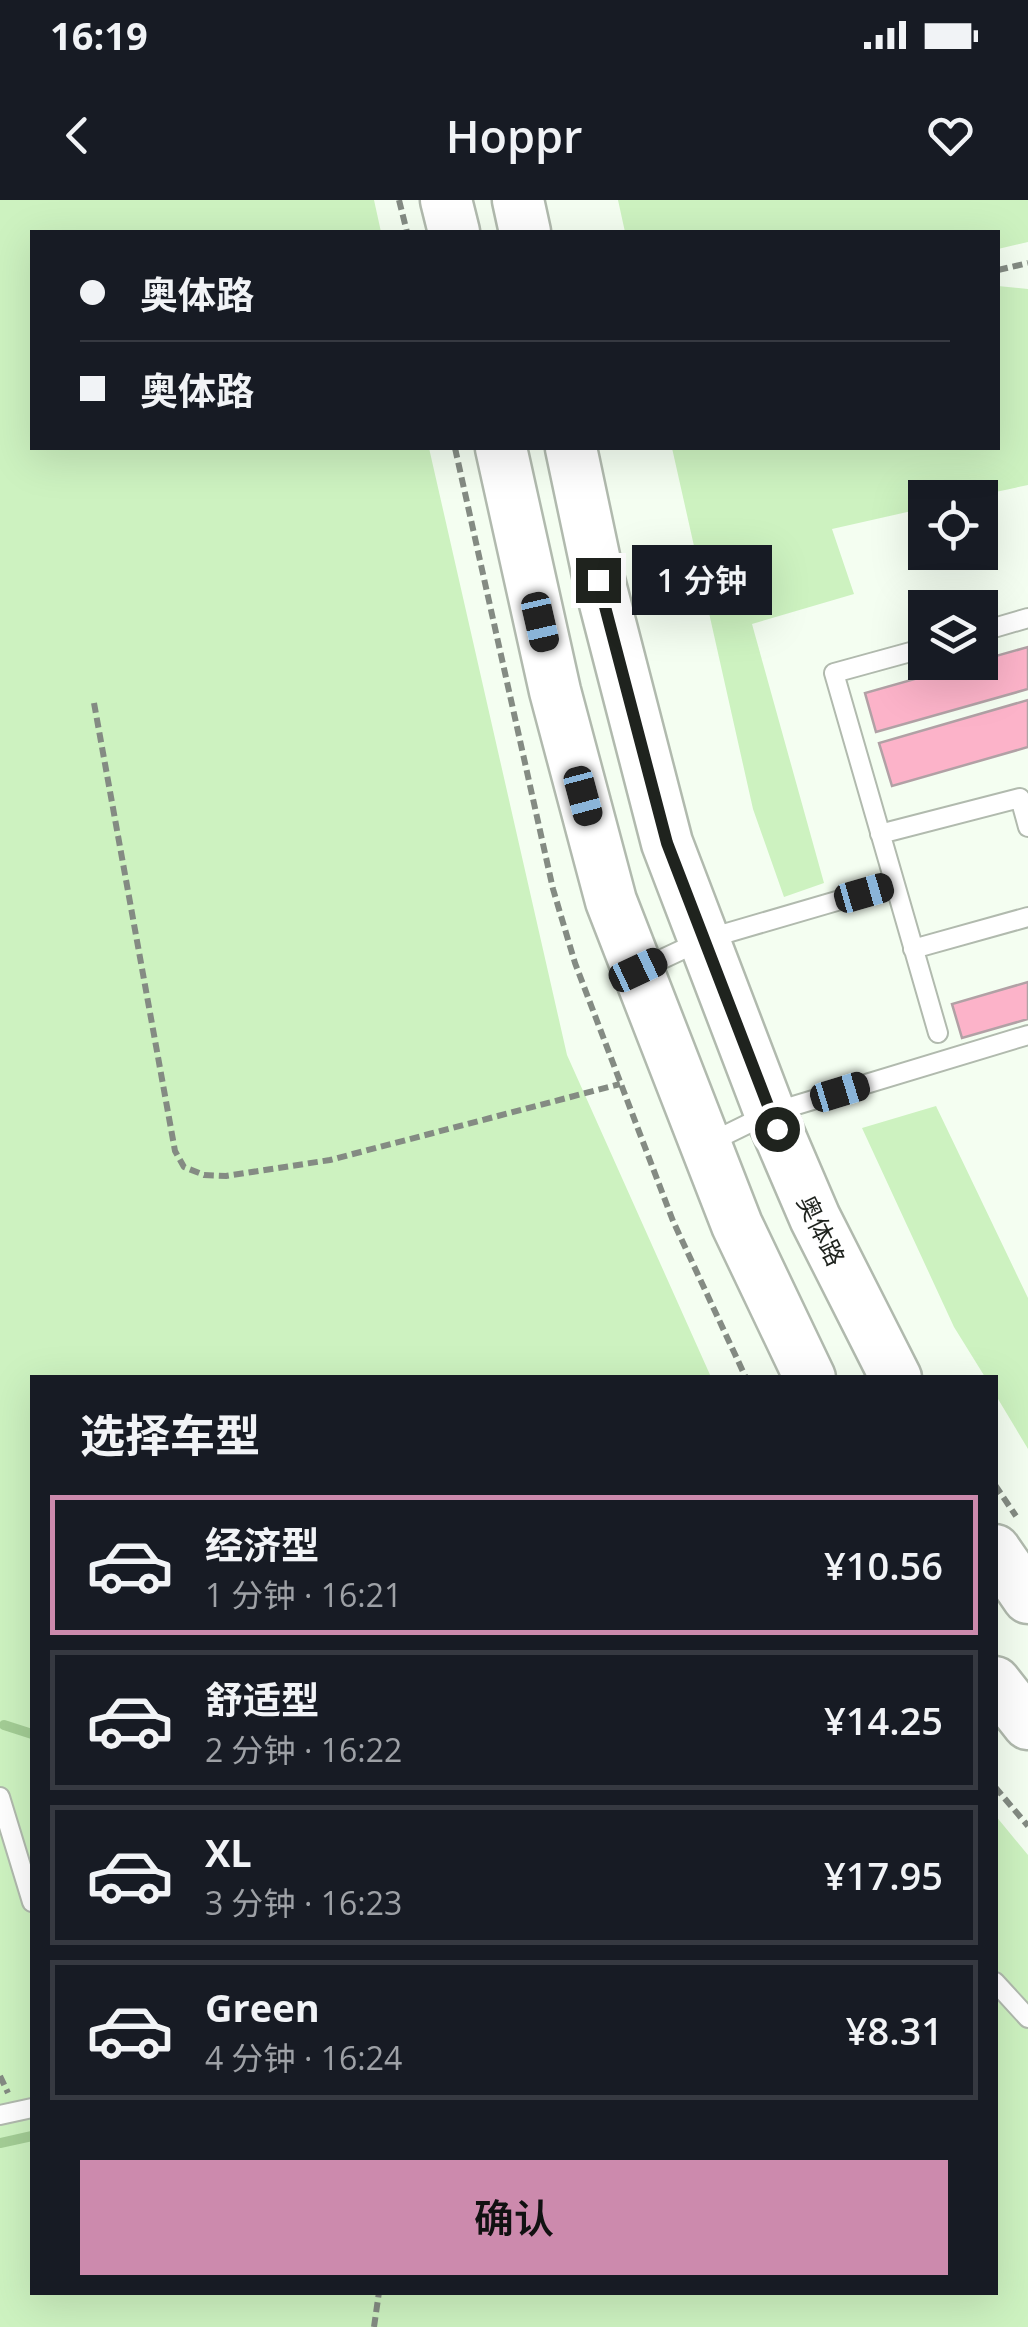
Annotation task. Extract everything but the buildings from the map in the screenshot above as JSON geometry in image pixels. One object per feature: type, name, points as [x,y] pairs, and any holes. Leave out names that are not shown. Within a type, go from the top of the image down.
[{"type":"main road","points":[[446,200],[454,230]]},
{"type":"main road","points":[[518,200],[525,230]]},
{"type":"main road","points":[[501,450],[556,692],[611,900],[737,1225],[809,1375]]},
{"type":"main road","name":"奥体路","points":[[570,450],[598,580],[667,843],[770,1113],[815,1218],[894,1375]]},
{"type":"main road","points":[[1006,1534],[1028,1598]]},
{"type":"main road","points":[[998,1686],[1028,1724]]},
{"type":"lane","points":[[998,627],[1028,618]]},
{"type":"lane","points":[[908,653],[834,673],[938,1033]]},
{"type":"lane","points":[[880,834],[1020,798],[1028,827]]},
{"type":"lane","points":[[638,970],[703,940],[895,884]]},
{"type":"lane","points":[[914,949],[1028,917]]},
{"type":"lane","points":[[706,1145],[770,1113],[1028,1036]]},
{"type":"lane","points":[[0,1797],[30,1895]]},
{"type":"lane","points":[[998,1985],[1028,2018]]},
{"type":"lane","points":[[0,2115],[30,2108]]},
{"type":"path","points":[[399,200],[406,230]]},
{"type":"path","points":[[1000,270],[1028,263]]},
{"type":"path","points":[[94,703],[175,1151],[184,1167],[204,1176],[226,1176],[330,1160],[620,1084]]},
{"type":"path","points":[[998,1498],[1006,1534]]},
{"type":"path","points":[[998,1791],[1028,1826]]},
{"type":"path","points":[[374,2327],[379,2295]]},
{"type":"green space","points":[[0,200],[374,200],[381,230],[30,230],[30,450],[429,450],[567,1055],[710,1375],[30,1375],[30,2295],[998,2295],[998,1819],[1028,1855],[1028,2327],[0,2327]]},
{"type":"green space","points":[[618,200],[1028,200],[1028,242],[1000,249],[1000,230],[625,230]]},
{"type":"green space","points":[[1000,286],[1028,289],[1028,485],[998,491],[998,480],[908,480],[908,512],[832,529],[854,594],[752,624],[824,883],[784,897],[753,809],[672,450],[1000,450]]},
{"type":"green space","points":[[936,1106],[1028,1298],[1028,1449],[998,1399],[998,1375],[984,1375],[954,1327],[862,1128]]},
{"type":"waterway","points":[[4,1725],[30,1733]]},
{"type":"waterway","points":[[0,2143],[30,2136]]},
{"type":"route","points":[[598,580],[667,843],[777,1129]]}]
